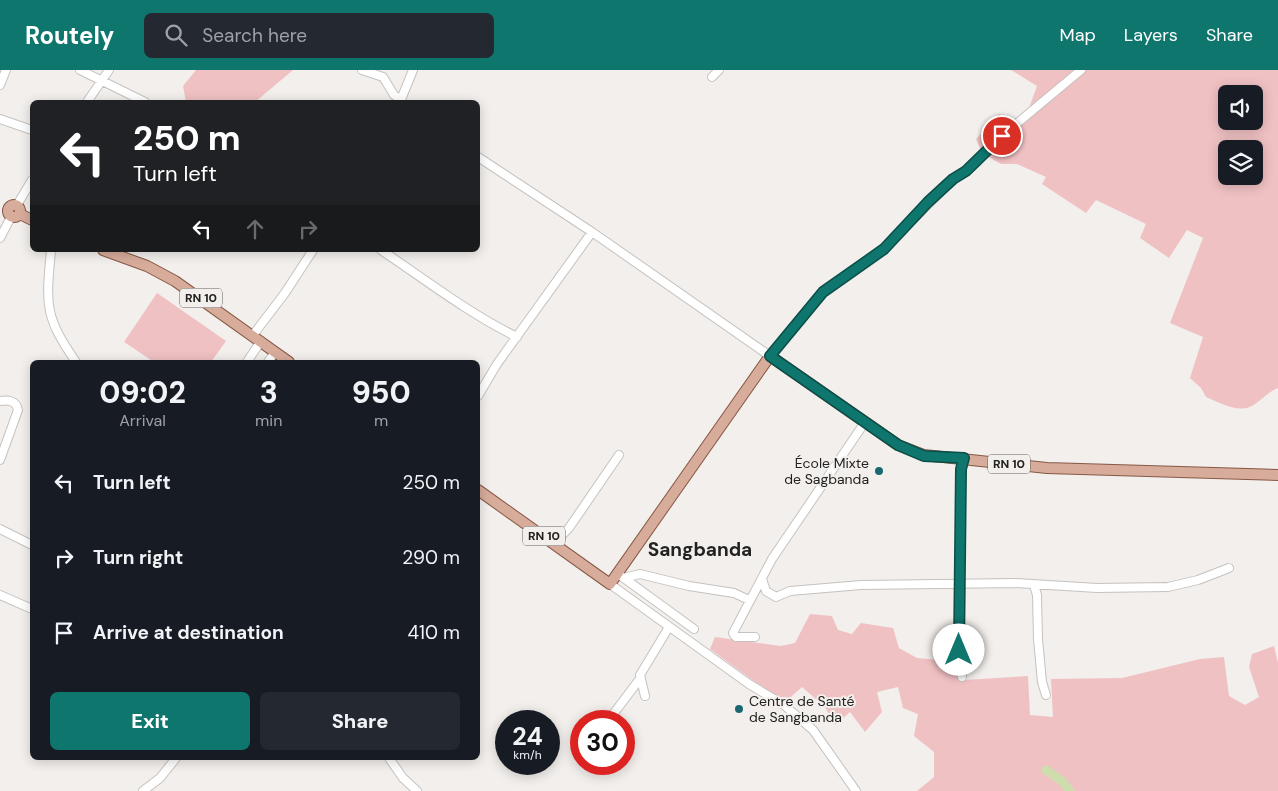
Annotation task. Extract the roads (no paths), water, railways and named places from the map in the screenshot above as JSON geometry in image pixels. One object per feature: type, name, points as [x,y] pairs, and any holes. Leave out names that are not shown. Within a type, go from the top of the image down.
[{"type":"main road","points":[[11,211],[30,219]]},
{"type":"main road","name":"RN 10","points":[[108,252],[147,266],[174,280],[286,360]]},
{"type":"main road","name":"RN 10","points":[[770,356],[909,451],[924,456],[964,458],[1063,469],[1278,474]]},
{"type":"main road","points":[[610,584],[621,576],[770,356]]},
{"type":"main road","name":"RN 10","points":[[480,491],[610,584]]},
{"type":"street","points":[[0,85],[6,70]]},
{"type":"street","points":[[80,70],[141,100]]},
{"type":"street","points":[[88,100],[109,70]]},
{"type":"street","points":[[362,70],[382,77],[399,100]]},
{"type":"street","points":[[400,100],[414,70]]},
{"type":"street","points":[[712,78],[719,70]]},
{"type":"street","points":[[480,158],[592,232],[770,356],[823,292],[884,249],[953,179],[966,171],[991,145],[1081,70]]},
{"type":"street","points":[[0,120],[30,129]]},
{"type":"street","points":[[0,238],[11,211],[30,183]]},
{"type":"street","points":[[480,393],[517,337],[592,232]]},
{"type":"street","points":[[51,252],[47,296],[49,310],[54,328],[75,360]]},
{"type":"street","points":[[248,360],[257,338],[312,252]]},
{"type":"street","points":[[384,252],[484,321],[517,337]]},
{"type":"street","points":[[269,360],[275,352]]},
{"type":"street","points":[[0,401],[10,401],[17,406],[18,410],[0,460]]},
{"type":"street","points":[[755,637],[736,637],[733,633],[749,600],[782,543],[865,422]]},
{"type":"street","points":[[549,540],[557,538],[568,528],[609,466],[619,455]]},
{"type":"street","points":[[962,677],[959,650],[959,585],[961,469],[964,458]]},
{"type":"street","points":[[0,529],[30,544]]},
{"type":"street","points":[[762,580],[766,591],[776,597],[790,591],[838,586],[1016,583],[1097,588],[1168,587],[1198,580],[1229,568]]},
{"type":"street","points":[[621,576],[640,574],[689,586],[734,593],[749,600]]},
{"type":"street","points":[[621,576],[694,629]]},
{"type":"street","points":[[610,584],[669,627],[784,705],[813,730],[856,791]]},
{"type":"street","points":[[1034,585],[1038,600],[1038,639],[1041,675],[1046,695]]},
{"type":"street","points":[[0,595],[30,608]]},
{"type":"street","points":[[616,710],[639,680],[642,671],[669,627]]},
{"type":"street","points":[[639,680],[645,696]]},
{"type":"street","points":[[143,791],[160,778],[174,760]]},
{"type":"street","points":[[390,760],[403,778],[417,791]]},
{"type":"waterway","points":[[1046,770],[1062,781],[1070,791]]},
{"type":"place","name":"École Mixte de Sagbanda","points":[[879,471]]},
{"type":"place","name":"Centre de Santé de Sangbanda","points":[[739,709]]},
{"type":"district","name":"Sangbanda","points":[[700,549]]}]
